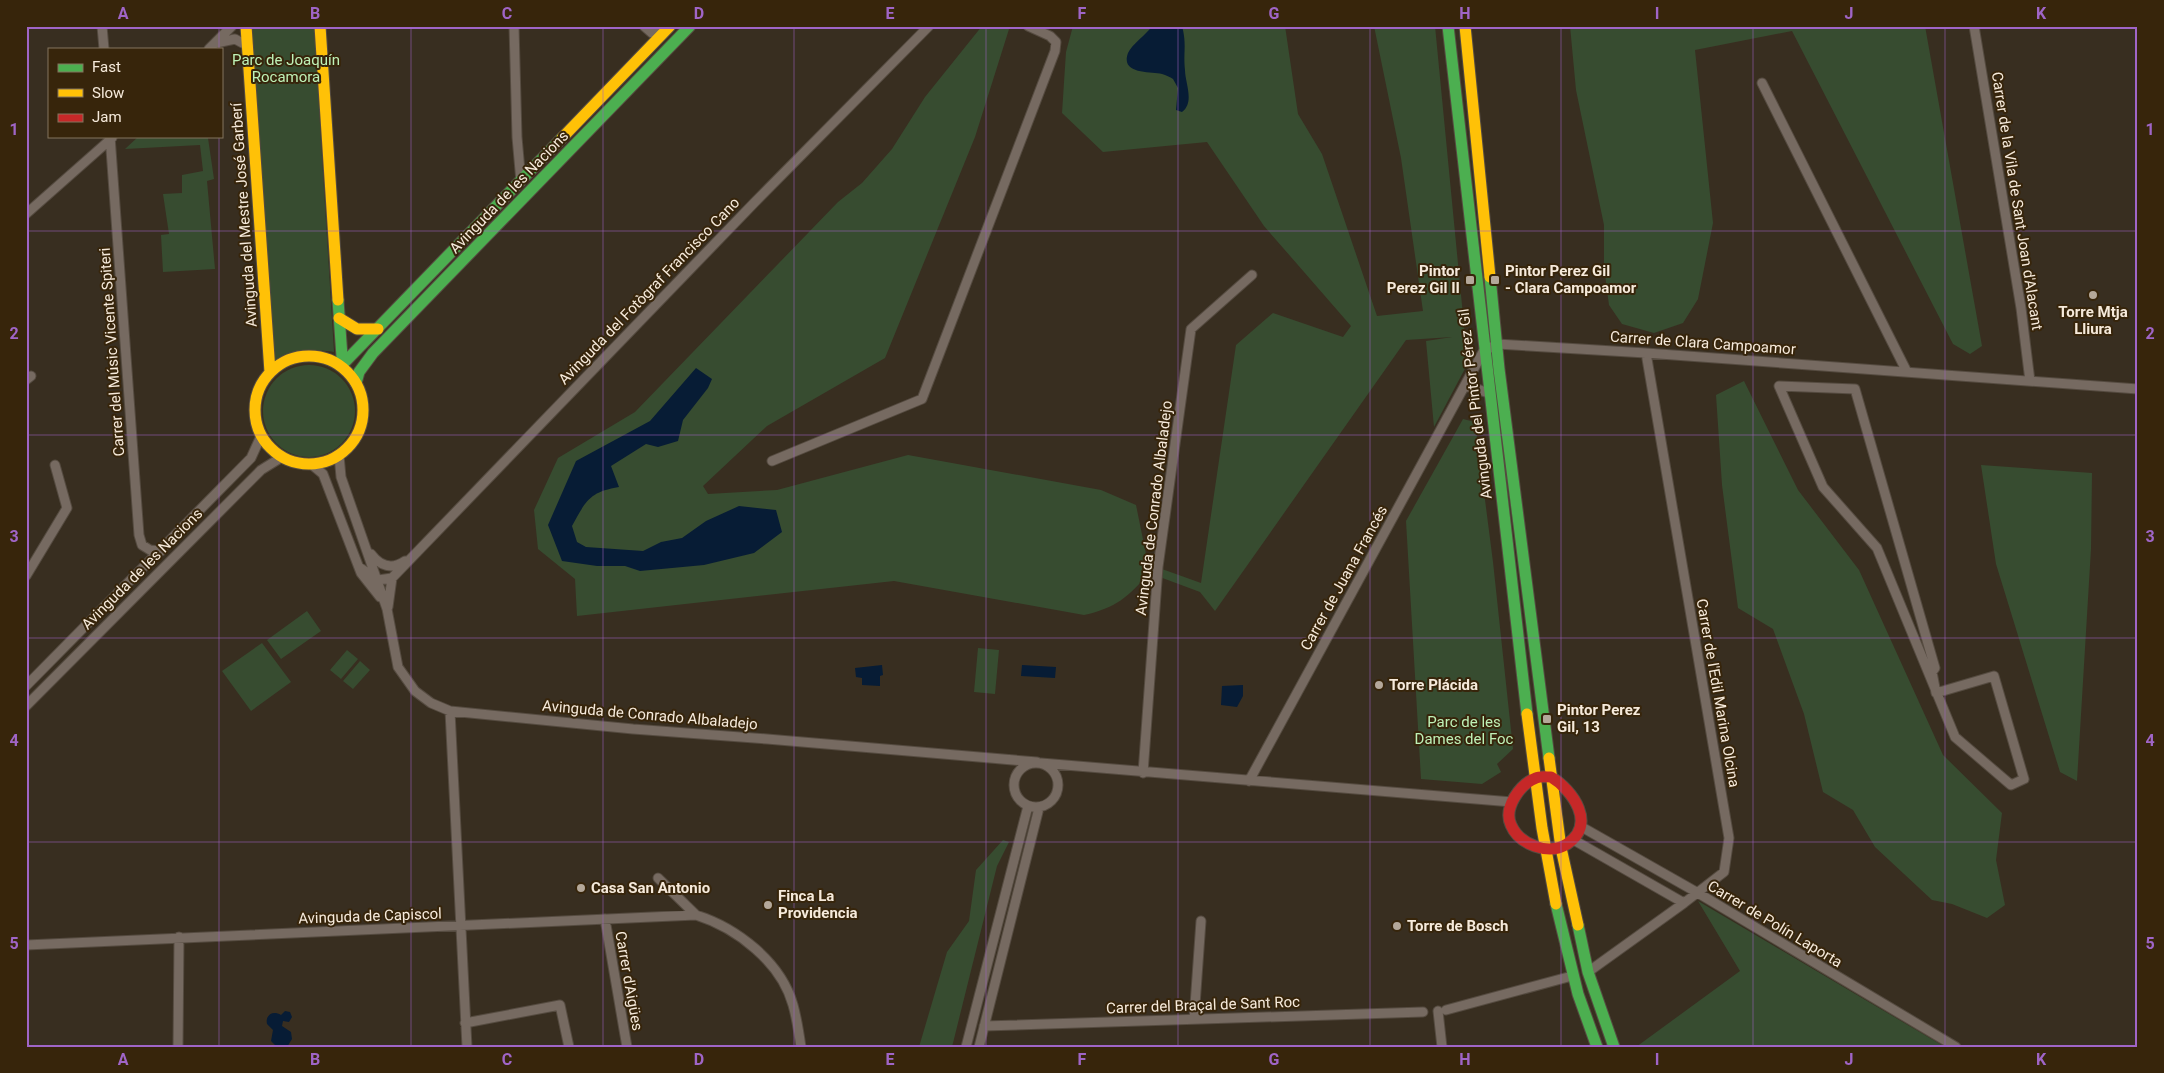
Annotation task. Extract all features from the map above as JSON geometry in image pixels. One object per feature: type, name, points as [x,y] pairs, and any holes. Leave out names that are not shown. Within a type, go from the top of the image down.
[{"type":"main road","name":"Avinguda del Mestre José Garberí","points":[[246,26],[270,372]]},
{"type":"main road","points":[[320,26],[342,357],[340,366]]},
{"type":"main road","name":"Avinguda de les Nacions","points":[[356,383],[359,372],[373,353],[690,26]]},
{"type":"main road","name":"Avinguda del Pintor Pérez Gil","points":[[1448,26],[1483,352],[1546,850],[1565,950],[1596,1047]]},
{"type":"main road","name":"Avinguda del Pintor Pérez Gil","points":[[1465,26],[1497,344],[1561,848],[1588,972],[1614,1047]]},
{"type":"main road","name":"Avinguda de les Nacions","points":[[340,366],[521,182],[666,30]]},
{"type":"main road","points":[[339,318],[357,331],[364,332],[378,329]]},
{"type":"main road","points":[[298,356],[317,356],[340,366],[356,383],[363,400],[360,428],[352,443],[340,455],[311,464],[292,462],[272,449],[261,436],[254,412],[257,394],[270,372],[282,362],[298,356]]},
{"type":"main road","points":[[1552,777],[1569,788],[1579,801],[1580,826],[1572,839],[1561,848],[1546,850],[1532,845],[1511,824],[1510,811],[1512,802],[1520,789],[1536,778],[1552,777]]},
{"type":"street","points":[[102,26],[104,48]]},
{"type":"street","points":[[213,46],[232,26]]},
{"type":"street","points":[[514,26],[521,182]]},
{"type":"street","points":[[644,26],[652,33],[666,30]]},
{"type":"street","name":"Avinguda del Fotògraf Francisco Cano","points":[[392,578],[754,203],[929,26]]},
{"type":"street","points":[[772,461],[922,399],[1055,51],[1056,42],[1050,36],[1028,26]]},
{"type":"street","name":"Carrer de la Vila de Sant Joan d'Alacant","points":[[1974,26],[2021,308],[2030,381]]},
{"type":"street","points":[[213,46],[235,39],[248,46]]},
{"type":"street","points":[[1762,83],[1907,372]]},
{"type":"street","points":[[26,214],[110,138]]},
{"type":"street","name":"Carrer del Músic Vicente Spiteri","points":[[111,138],[139,534],[142,545],[150,550],[161,551]]},
{"type":"street","name":"Avinguda de Conrado Albaladejo","points":[[1143,773],[1158,567],[1191,329],[1252,274]]},
{"type":"street","points":[[1483,352],[1497,344]]},
{"type":"street","name":"Carrer de Clara Campoamor","points":[[1497,344],[2138,389]]},
{"type":"street","name":"Carrer de Juana Francés","points":[[1249,782],[1483,352]]},
{"type":"street","name":"Carrer de l'Edil Marina Olcina","points":[[1588,972],[1698,893],[1724,872],[1729,838],[1646,353]]},
{"type":"street","points":[[1779,386],[1855,389],[1935,668],[1932,672],[1936,693],[1994,676],[2024,779],[2011,785],[1954,738],[1877,548],[1823,487],[1779,386]]},
{"type":"street","points":[[1464,387],[1472,387],[1488,392]]},
{"type":"street","name":"Avinguda de les Nacions","points":[[26,686],[251,458],[261,436]]},
{"type":"street","points":[[340,455],[341,477],[387,609],[398,667],[415,691],[431,703],[450,711],[467,1047]]},
{"type":"street","name":"Avinguda de les Nacions","points":[[26,706],[260,471],[282,457]]},
{"type":"street","points":[[311,464],[323,474],[360,570],[387,609]]},
{"type":"street","points":[[26,576],[67,508],[55,465]]},
{"type":"street","points":[[367,548],[377,562],[387,566],[398,566],[409,559]]},
{"type":"street","points":[[360,570],[378,580],[392,578],[387,609]]},
{"type":"street","name":"Avinguda de Conrado Albaladejo","points":[[450,711],[633,729],[767,738],[1143,773],[1512,802]]},
{"type":"street","points":[[1007,760],[1012,767],[1016,794],[1028,806],[1039,808],[1053,800],[1058,790],[1058,779],[1062,770],[1069,766]]},
{"type":"street","points":[[1014,779],[1024,766],[1039,763],[1053,770],[1058,779]]},
{"type":"street","points":[[966,1047],[1028,806]]},
{"type":"street","points":[[979,1047],[1039,808]]},
{"type":"street","name":"Carrer de Polín Laporta","points":[[1580,826],[1698,893],[1956,1047]]},
{"type":"street","points":[[1572,839],[1684,903]]},
{"type":"street","points":[[658,878],[696,915]]},
{"type":"street","name":"Avinguda de Capiscol","points":[[26,945],[696,915],[713,920],[750,945],[775,968],[793,1004],[801,1047]]},
{"type":"street","name":"Carrer d'Aigües","points":[[605,919],[627,1047]]},
{"type":"street","points":[[1194,1019],[1201,921]]},
{"type":"street","points":[[178,1047],[179,937]]},
{"type":"street","points":[[1442,1047],[1442,1010],[1572,976]]},
{"type":"street","points":[[465,1023],[560,1005],[569,1047]]},
{"type":"street","name":"Carrer del Braçal de Sant Roc","points":[[984,1026],[1424,1012]]},
{"type":"green space","name":"Parc de Joaquín Rocamora","points":[[252,26],[314,26],[334,352],[319,350],[304,352],[289,355],[275,361]]},
{"type":"green space","points":[[982,26],[1010,26],[975,137],[885,358],[767,426],[703,486],[708,494],[777,490],[908,455],[1101,490],[1136,505],[1148,564],[1201,583],[1236,345],[1273,313],[1343,337],[1351,326],[1264,226],[1207,142],[1103,152],[1062,113],[1066,52],[1073,26],[1285,26],[1298,114],[1322,154],[1377,316],[1423,311],[1401,158],[1374,26],[1435,26],[1465,336],[1469,355],[1468,363],[1434,427],[1426,341],[1452,337],[1406,340],[1215,611],[1200,592],[1149,573],[1121,600],[1105,609],[1084,615],[894,581],[577,616],[575,579],[538,549],[534,510],[558,458],[635,412],[838,202],[862,183],[892,149],[925,97]]},
{"type":"green space","points":[[1570,26],[1925,26],[1982,346],[1970,354],[1953,344],[1792,31],[1695,50],[1713,223],[1698,299],[1683,323],[1654,333],[1622,324],[1609,305],[1604,267],[1604,225],[1576,90]]},
{"type":"green space","points":[[137,138],[208,138],[214,179],[207,181],[215,269],[163,272],[161,235],[169,234],[163,194],[182,193],[182,175],[203,171],[200,145],[125,149]]},
{"type":"green space","points":[[309,365],[318,366],[335,373],[347,385],[354,402],[354,420],[347,437],[335,449],[318,456],[309,457],[300,456],[283,449],[271,437],[264,420],[263,411],[264,402],[271,385],[283,373],[300,366]]},
{"type":"green space","points":[[1744,381],[1798,490],[1859,570],[1943,755],[2002,813],[1996,860],[2005,905],[1987,918],[1952,904],[1932,900],[1875,847],[1853,810],[1823,792],[1804,714],[1773,629],[1738,608],[1722,485],[1716,395]]},
{"type":"green space","name":"Parc de les Dames del Foc","points":[[1463,419],[1475,422],[1493,562],[1513,749],[1497,764],[1501,772],[1482,784],[1421,779],[1406,521]]},
{"type":"green space","points":[[1981,465],[2092,473],[2091,549],[2077,781],[2060,772],[1996,564]]},
{"type":"green space","points":[[307,611],[321,631],[281,659],[267,640]]},
{"type":"green space","points":[[262,643],[291,682],[251,711],[222,671]]},
{"type":"green space","points":[[978,648],[999,650],[995,694],[974,692]]},
{"type":"green space","points":[[347,650],[358,659],[341,679],[330,670]]},
{"type":"green space","points":[[360,661],[370,670],[353,689],[343,681]]},
{"type":"green space","points":[[1003,840],[1009,842],[997,866],[952,1047],[919,1047],[947,952],[969,921],[976,870]]},
{"type":"green space","points":[[1698,901],[1945,1047],[1636,1047],[1740,971]]},
{"type":"water","points":[[1152,26],[1182,26],[1185,75],[1189,98],[1186,108],[1182,112],[1176,110],[1178,88],[1173,79],[1162,74],[1138,71],[1128,65],[1128,53]]},
{"type":"water","points":[[696,368],[712,379],[708,388],[683,420],[678,441],[658,447],[646,444],[611,466],[619,487],[595,495],[585,504],[572,526],[577,542],[586,547],[643,551],[661,542],[682,538],[706,521],[739,506],[776,510],[782,532],[754,553],[704,565],[640,571],[625,566],[597,566],[562,561],[548,525],[576,461],[650,421]]},
{"type":"water","points":[[882,665],[883,675],[880,676],[880,686],[862,685],[862,678],[856,677],[855,668]]},
{"type":"water","points":[[1022,665],[1056,667],[1055,678],[1021,676]]},
{"type":"water","points":[[1243,685],[1243,696],[1237,707],[1221,705],[1222,686]]},
{"type":"water","points":[[285,1011],[290,1012],[292,1017],[289,1022],[283,1021],[282,1026],[291,1032],[292,1039],[287,1047],[277,1047],[271,1041],[273,1030],[267,1024],[267,1018],[270,1014],[281,1015]]},
{"type":"traffic: fast","points":[[356,383],[359,372],[373,353],[690,26]]},
{"type":"traffic: fast","points":[[1448,26],[1527,714]]},
{"type":"traffic: fast","points":[[341,366],[562,138]]},
{"type":"traffic: fast","points":[[1490,277],[1499,369],[1549,758]]},
{"type":"traffic: fast","points":[[338,300],[342,357],[340,365]]},
{"type":"traffic: fast","points":[[1556,904],[1578,994],[1597,1047]]},
{"type":"traffic: fast","points":[[1578,925],[1588,972],[1614,1047]]},
{"type":"traffic: slow","points":[[246,26],[270,372]]},
{"type":"traffic: slow","points":[[320,26],[338,300]]},
{"type":"traffic: slow","points":[[562,138],[670,26]]},
{"type":"traffic: slow","points":[[1465,26],[1490,277]]},
{"type":"traffic: slow","points":[[339,318],[357,329],[378,329]]},
{"type":"traffic: slow","points":[[309,356],[330,360],[347,372],[359,389],[363,410],[359,431],[347,448],[330,460],[309,464],[288,460],[271,448],[259,431],[255,410],[259,389],[271,372],[288,360],[309,356]]},
{"type":"traffic: slow","points":[[1527,714],[1542,828],[1556,904]]},
{"type":"traffic: slow","points":[[1549,758],[1561,848],[1578,925]]},
{"type":"traffic: jam","points":[[1538,777],[1551,777],[1567,790],[1574,799],[1581,818],[1576,836],[1567,844],[1551,849],[1535,846],[1520,838],[1511,825],[1509,818],[1509,811],[1514,797],[1524,785],[1538,777]]},
{"type":"place","name":"Pintor Perez Gil II","points":[[1470,280]]},
{"type":"place","name":"Pintor Perez Gil - Clara Campoamor","points":[[1495,280]]},
{"type":"place","name":"Torre Mtja Lliura","points":[[2093,295]]},
{"type":"place","name":"Torre Plácida","points":[[1379,685]]},
{"type":"place","name":"Pintor Perez Gil, 13","points":[[1547,719]]},
{"type":"place","name":"Casa San Antonio","points":[[581,888]]},
{"type":"place","name":"Finca La Providencia","points":[[768,905]]},
{"type":"place","name":"Torre de Bosch","points":[[1397,926]]}]
